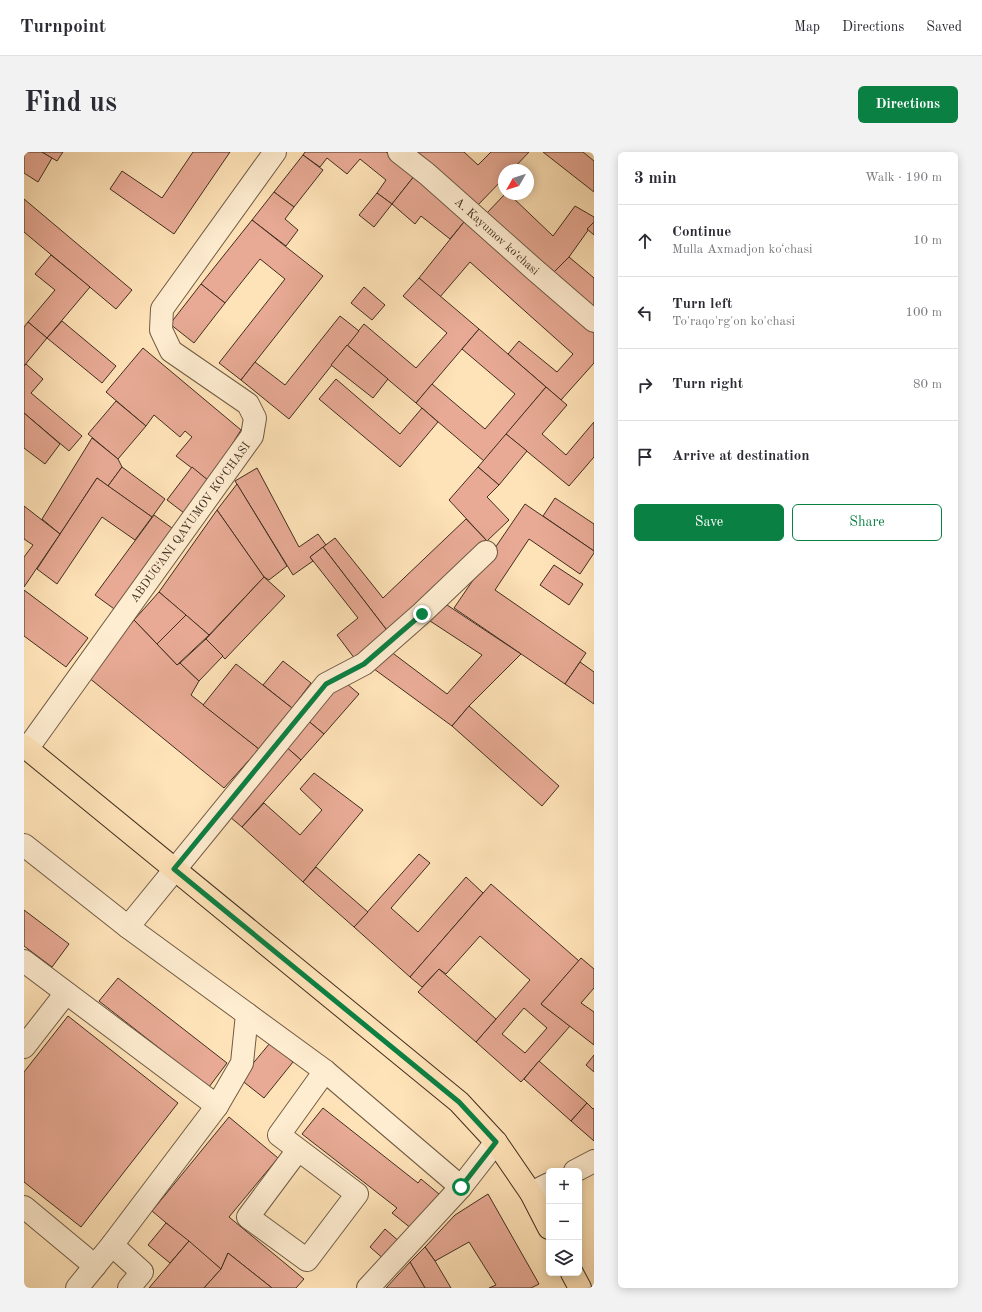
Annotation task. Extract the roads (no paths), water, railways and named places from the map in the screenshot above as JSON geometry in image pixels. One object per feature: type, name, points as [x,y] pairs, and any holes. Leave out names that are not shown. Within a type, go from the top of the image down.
[{"type":"main road","points":[[25,748],[459,1102],[540,1189],[546,1215]]},
{"type":"main road","points":[[574,1276],[580,1288]]},
{"type":"street","name":"ABDUG‘ANI QAYUMOV KO‘CHASI","points":[[25,748],[252,436],[255,418],[248,404],[171,351],[161,330],[162,308],[275,152]]},
{"type":"street","name":"A. Kayumov koʻchasi","points":[[399,152],[427,174],[594,321]]},
{"type":"street","points":[[128,927],[326,684],[364,664],[422,614],[486,552]]},
{"type":"street","points":[[24,845],[128,927],[325,1071],[461,1187]]},
{"type":"street","points":[[24,961],[217,1106]]},
{"type":"street","points":[[24,1048],[66,993]]},
{"type":"street","points":[[77,1288],[112,1245],[217,1106],[242,1063],[247,1014]]},
{"type":"street","points":[[298,1150],[248,1217],[307,1260],[357,1194],[278,1135],[325,1071]]},
{"type":"street","points":[[368,1288],[461,1187],[496,1142]]},
{"type":"street","points":[[581,1168],[594,1161]]},
{"type":"street","points":[[24,1207],[95,1266]]},
{"type":"street","points":[[112,1245],[142,1272],[129,1288]]}]
